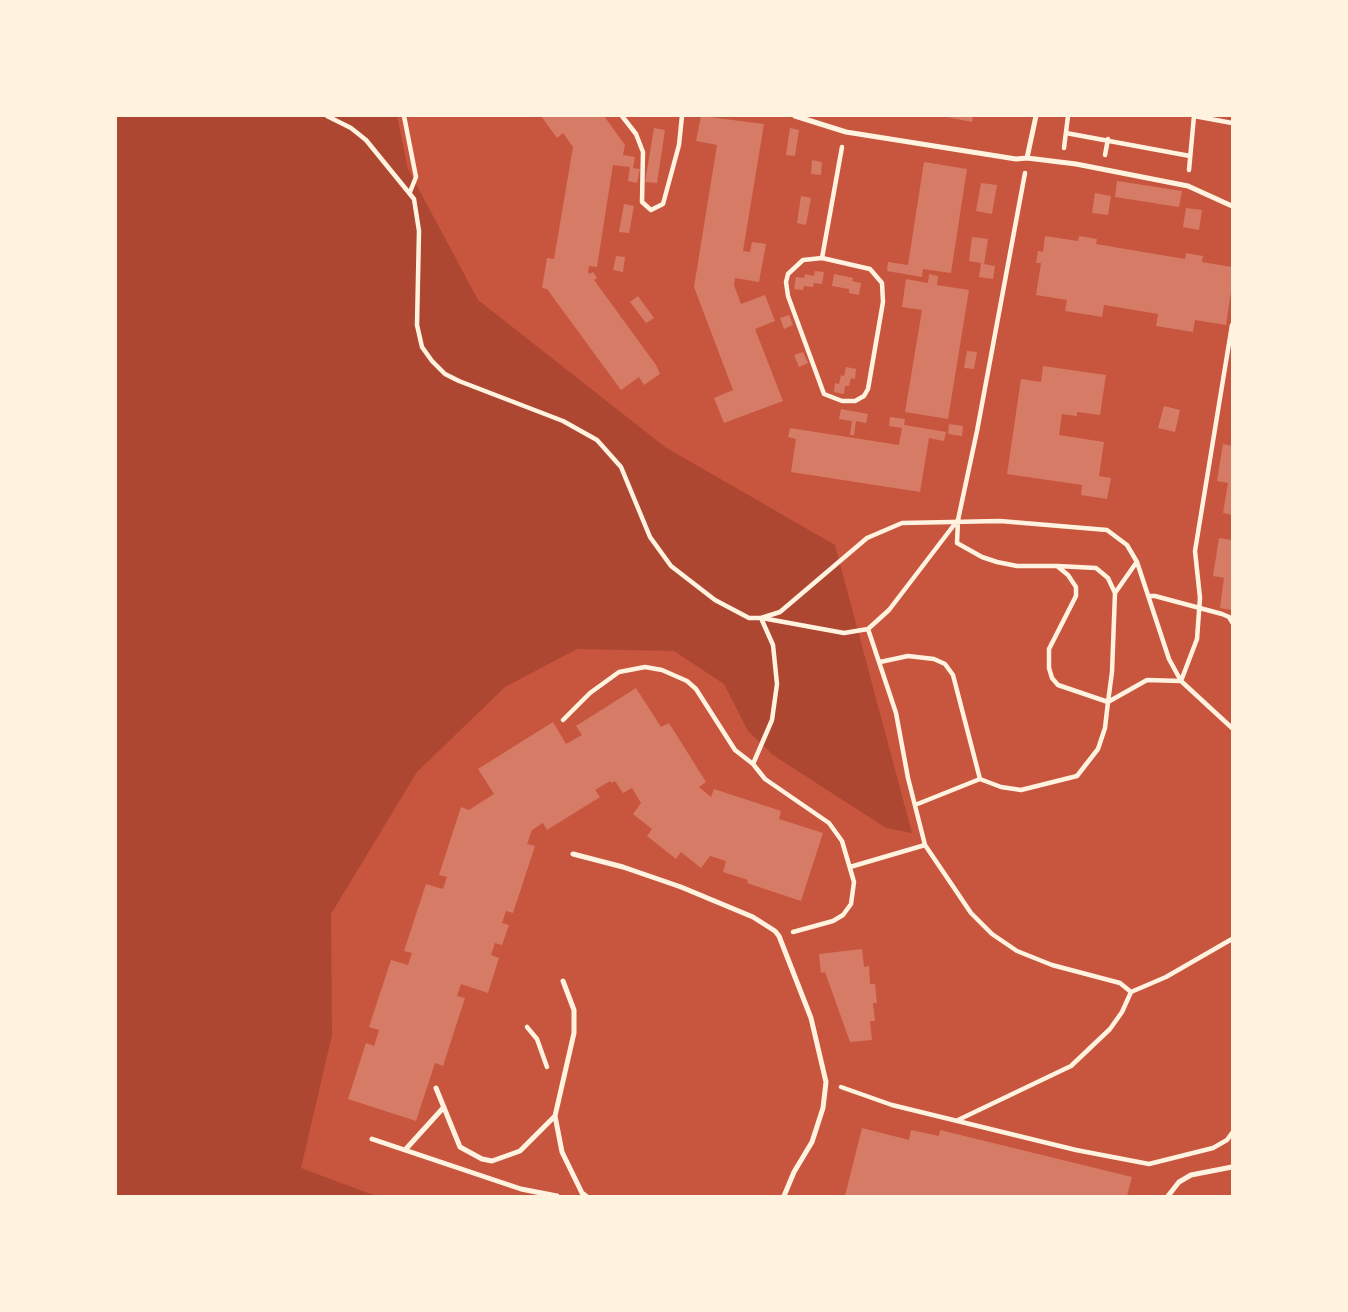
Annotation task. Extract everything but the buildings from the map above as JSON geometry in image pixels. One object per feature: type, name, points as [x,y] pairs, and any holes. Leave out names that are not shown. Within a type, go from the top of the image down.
[{"type":"lane","points":[[795,116],[846,132],[1016,159],[1062,163],[1188,186],[1233,206]]},
{"type":"lane","points":[[1027,158],[1036,116]]},
{"type":"lane","points":[[573,854],[623,867],[681,887],[753,917],[779,936],[811,1018],[827,1082],[823,1108],[811,1142],[794,1172],[785,1196]]},
{"type":"lane","points":[[563,981],[574,1010],[574,1033],[555,1116],[562,1152],[586,1196]]},
{"type":"lane","points":[[436,1088],[460,1147],[482,1159],[492,1161],[520,1151],[555,1116]]},
{"type":"lane","points":[[405,1150],[444,1107]]},
{"type":"lane","points":[[372,1139],[521,1189],[557,1196]]},
{"type":"lane","points":[[1168,1196],[1179,1182],[1191,1175],[1233,1166],[1232,1160]]},
{"type":"path","points":[[327,116],[366,139],[414,199],[419,231],[417,325],[422,347],[432,361],[444,373],[459,381],[563,421],[597,440],[621,467],[650,537],[671,566],[715,600],[748,618],[844,633],[867,629],[889,610],[958,520]]},
{"type":"path","points":[[404,116],[416,177],[410,192]]},
{"type":"path","points":[[622,116],[636,134],[643,152],[642,202],[651,210],[663,204],[679,145],[682,116]]},
{"type":"path","points":[[1062,163],[1068,116]]},
{"type":"path","points":[[1188,186],[1194,116],[1233,122]]},
{"type":"path","points":[[822,258],[846,132]]},
{"type":"path","points":[[1066,132],[1190,156]]},
{"type":"path","points":[[915,804],[981,779],[1001,787],[1021,790],[1077,776],[1098,749],[1105,727],[1112,672],[1115,593],[1108,578],[1096,568],[1017,566],[982,557],[957,543],[958,520],[1027,158]]},
{"type":"path","points":[[822,258],[870,269],[882,283],[883,302],[868,389],[864,396],[855,401],[842,401],[824,394],[788,296],[786,282],[788,274],[795,266],[803,261],[822,258]]},
{"type":"path","points":[[1181,681],[1197,639],[1200,608],[1195,551],[1233,325]]},
{"type":"path","points":[[761,618],[780,612],[867,538],[902,523],[1000,521],[1107,530],[1127,545],[1137,562],[1169,659],[1181,681],[1233,728]]},
{"type":"path","points":[[1115,593],[1137,562]]},
{"type":"path","points":[[1057,566],[1068,575],[1076,587],[1076,596],[1049,649],[1049,668],[1058,685],[1108,702],[1147,680],[1181,681]]},
{"type":"path","points":[[1148,596],[1200,608],[1228,617],[1233,622]]},
{"type":"path","points":[[753,764],[772,720],[777,684],[773,645],[761,618]]},
{"type":"path","points":[[867,629],[896,713],[925,845],[971,913],[992,934],[1017,951],[1052,965],[1120,984],[1131,992]]},
{"type":"path","points":[[880,662],[908,656],[945,664],[953,675],[981,779]]},
{"type":"path","points":[[563,720],[590,693],[619,671],[645,667],[662,670],[687,681],[696,689],[735,750],[753,764],[765,779],[830,823],[842,841],[854,882],[851,904],[843,915],[833,921],[779,936]]},
{"type":"path","points":[[850,867],[925,845]]},
{"type":"path","points":[[958,1120],[1070,1066],[1110,1029],[1131,992],[1166,977],[1233,939]]},
{"type":"path","points":[[827,1082],[892,1105],[1076,1150],[1149,1164],[1213,1148],[1233,1133]]},
{"type":"shaded area","points":[[116,116],[397,116],[408,169],[478,300],[665,447],[835,545],[912,833],[886,828],[773,755],[748,731],[724,684],[674,651],[577,649],[505,687],[417,772],[331,914],[332,1035],[301,1168],[376,1196],[116,1196]]}]
